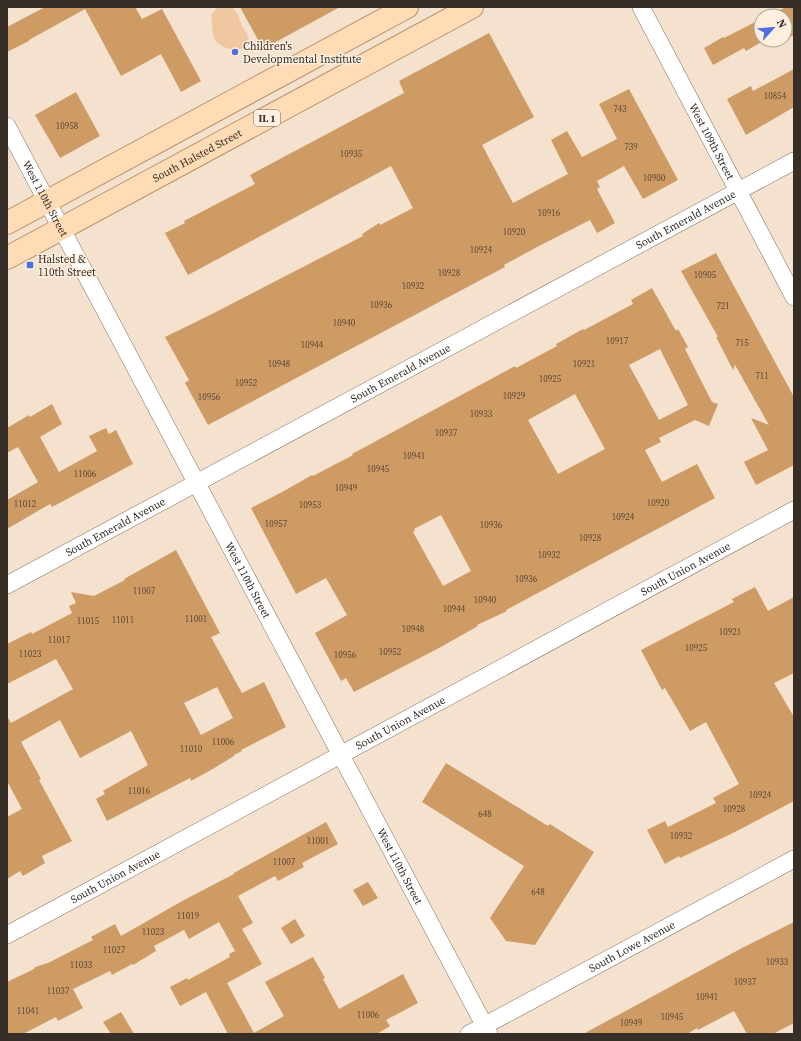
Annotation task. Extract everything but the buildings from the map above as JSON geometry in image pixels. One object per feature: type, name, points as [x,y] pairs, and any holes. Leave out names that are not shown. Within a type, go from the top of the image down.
[{"type":"main road","points":[[7,223],[407,7]]},
{"type":"main road","name":"South Halsted Street","points":[[7,258],[472,7]]},
{"type":"street","name":"West 109th Street","points":[[641,7],[794,297]]},
{"type":"street","name":"West 110th Street","points":[[7,126],[487,1030]]},
{"type":"street","name":"South Emerald Avenue","points":[[7,585],[794,161]]},
{"type":"street","name":"South Union Avenue","points":[[7,935],[794,510]]},
{"type":"street","name":"South Lowe Avenue","points":[[469,1034],[487,1030],[794,859]]},
{"type":"shaded area","points":[[218,7],[232,7],[236,11],[248,37],[246,47],[241,49],[230,49],[219,44],[215,40],[211,15]]},
{"type":"place","name":"Children's Developmental Institute","points":[[235,52]]},
{"type":"place","name":"Halsted & 110th Street","points":[[30,265]]}]
